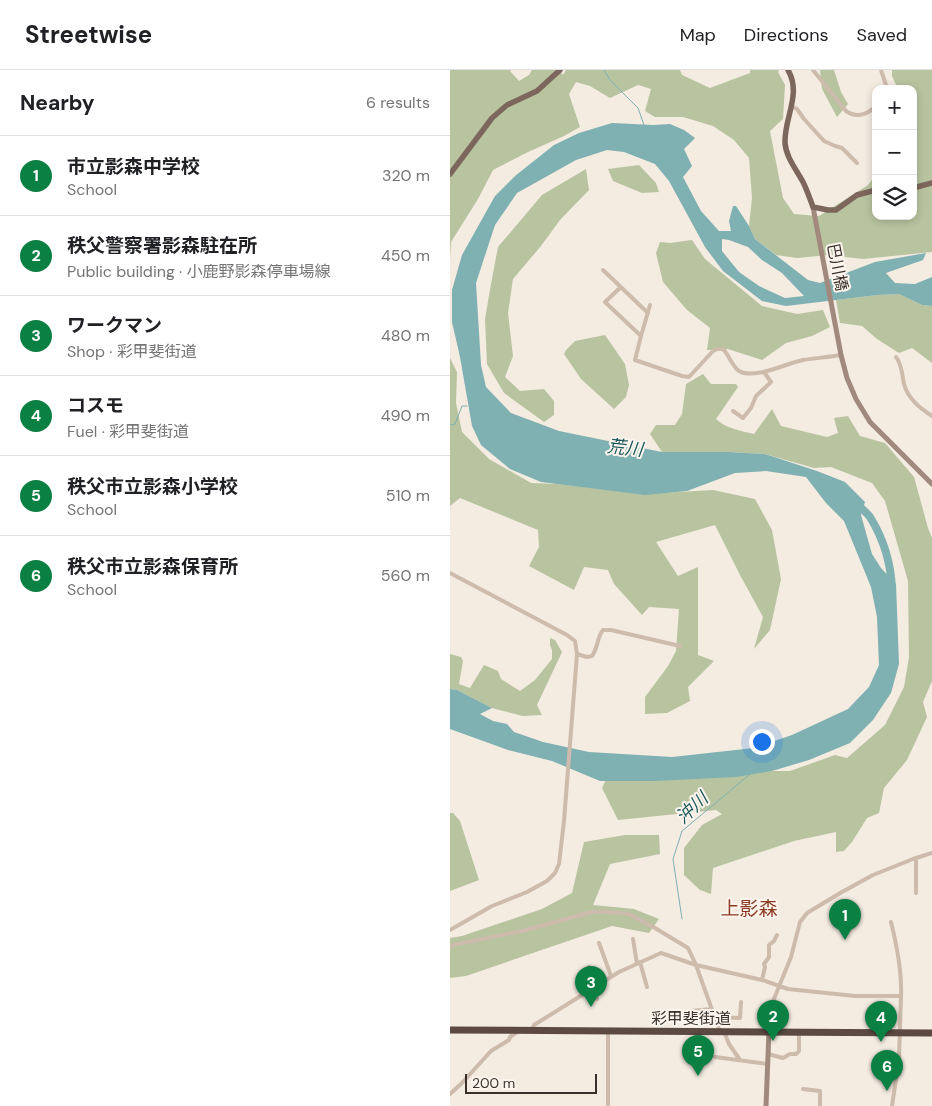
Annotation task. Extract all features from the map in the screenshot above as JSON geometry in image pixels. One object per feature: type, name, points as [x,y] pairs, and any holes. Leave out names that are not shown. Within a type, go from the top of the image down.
[{"type":"highway","name":"彩甲斐街道","points":[[450,1030],[932,1032]]},
{"type":"main road","points":[[450,174],[492,118],[507,105],[537,91],[560,70]]},
{"type":"main road","points":[[788,70],[794,96],[785,135],[786,152],[803,183],[814,210],[836,210],[857,195],[872,191]]},
{"type":"main road","points":[[917,187],[932,183]]},
{"type":"main road","name":"巴川橋","points":[[814,210],[837,326],[841,356],[851,390],[866,417],[932,484]]},
{"type":"main road","points":[[766,1106],[768,1031]]},
{"type":"street","points":[[813,70],[846,111],[857,116],[872,109]]},
{"type":"street","points":[[882,70],[886,85]]},
{"type":"street","points":[[791,106],[797,108],[804,119],[824,141],[842,148],[857,163]]},
{"type":"street","points":[[603,270],[648,313]]},
{"type":"street","points":[[620,287],[605,302],[641,336]]},
{"type":"street","points":[[650,305],[635,360],[682,376],[689,377],[713,351],[718,349],[723,349],[737,369],[742,372],[764,372],[801,361],[841,356]]},
{"type":"street","points":[[896,357],[899,361],[907,393],[918,406],[932,416]]},
{"type":"street","points":[[732,411],[743,418],[751,408],[756,396],[771,382],[764,372]]},
{"type":"street","points":[[450,573],[567,635],[574,641],[577,654],[564,821],[558,864],[555,872],[548,881],[492,906],[450,930]]},
{"type":"street","points":[[577,654],[587,657],[592,656],[604,630],[680,646]]},
{"type":"street","points":[[768,1031],[767,1016],[791,957],[800,922],[807,913],[873,875],[932,853]]},
{"type":"street","points":[[916,858],[916,894]]},
{"type":"street","points":[[450,947],[522,931],[592,912],[629,914],[688,948],[720,1032],[725,1034],[729,1044],[740,1060]]},
{"type":"street","points":[[891,922],[900,971],[901,996],[898,1064],[892,1106]]},
{"type":"street","points":[[762,980],[764,964],[769,957],[770,945],[777,934]]},
{"type":"street","points":[[633,939],[638,963],[647,987]]},
{"type":"street","points":[[599,942],[611,976]]},
{"type":"street","points":[[532,1030],[534,1025],[611,976],[661,953],[696,965],[762,980],[788,989],[855,996],[901,996]]},
{"type":"street","points":[[589,968],[597,998]]},
{"type":"street","points":[[715,1017],[740,1018],[741,1002]]},
{"type":"street","points":[[691,1011],[712,1009]]},
{"type":"street","points":[[450,1094],[491,1051],[509,1040],[519,1030]]},
{"type":"street","points":[[608,1030],[608,1106]]},
{"type":"street","points":[[768,1054],[783,1058],[790,1054],[796,1054],[799,1051],[799,1031]]},
{"type":"street","points":[[715,1057],[767,1064]]},
{"type":"street","points":[[803,1089],[820,1091],[820,1106]]},
{"type":"green space","points":[[450,70],[511,70],[519,81],[529,75],[532,70],[560,70],[563,75],[566,70],[680,70],[682,75],[710,88],[750,73],[750,70],[779,70],[778,72],[785,85],[783,119],[770,131],[783,198],[794,214],[819,216],[868,185],[872,180],[872,220],[917,220],[917,85],[896,85],[892,76],[892,70],[932,70],[932,252],[863,259],[828,255],[797,258],[776,255],[755,239],[749,226],[752,198],[749,158],[734,140],[713,126],[683,117],[655,117],[645,111],[651,89],[638,85],[610,98],[590,86],[576,82],[569,94],[580,127],[493,170],[478,199],[451,242],[450,260]]},
{"type":"green space","points":[[820,70],[834,70],[841,92],[848,104],[837,117],[822,89]]},
{"type":"green space","points":[[639,165],[656,183],[659,192],[642,193],[613,181],[608,169]]},
{"type":"green space","points":[[586,169],[589,190],[560,220],[513,279],[508,313],[513,356],[505,377],[520,391],[544,389],[554,401],[554,415],[544,422],[504,393],[487,364],[485,319],[498,247],[542,195]]},
{"type":"green space","points":[[692,240],[705,259],[762,306],[797,314],[823,310],[830,327],[812,336],[786,343],[762,360],[728,349],[707,350],[710,328],[687,310],[663,282],[656,253],[660,242],[670,243]]},
{"type":"green space","points":[[899,294],[922,305],[932,306],[932,363],[912,348],[899,353],[877,339],[862,326],[840,323],[836,300]]},
{"type":"green space","points":[[605,335],[625,364],[629,385],[626,397],[614,409],[581,379],[564,354],[575,341]]},
{"type":"green space","points":[[450,358],[457,372],[456,403],[462,432],[489,459],[531,483],[558,484],[643,494],[713,490],[755,499],[772,530],[781,579],[770,630],[754,649],[763,617],[715,525],[656,542],[678,576],[698,567],[698,655],[714,661],[688,687],[690,701],[667,713],[645,714],[645,697],[668,666],[676,651],[679,609],[649,607],[642,615],[614,584],[608,570],[584,567],[574,590],[529,566],[539,547],[538,530],[460,498],[450,506]]},
{"type":"green space","points":[[703,374],[711,384],[736,384],[738,387],[716,419],[724,425],[739,430],[754,434],[772,409],[781,426],[827,437],[838,433],[834,418],[848,416],[860,436],[885,443],[914,477],[932,538],[932,681],[923,702],[927,717],[907,760],[884,788],[879,813],[867,818],[844,851],[836,852],[836,832],[794,841],[713,868],[711,894],[700,890],[684,875],[684,848],[702,825],[722,814],[716,810],[618,820],[602,788],[608,775],[703,771],[790,771],[835,755],[847,758],[885,725],[904,687],[909,657],[908,581],[885,501],[872,483],[831,467],[814,468],[765,454],[662,452],[650,434],[656,425],[675,425],[682,414],[686,384]]},
{"type":"green space","points":[[550,638],[555,640],[562,652],[537,705],[542,715],[523,716],[492,708],[457,690],[450,689],[450,654],[461,657],[463,661],[459,684],[470,688],[484,665],[498,671],[501,679],[520,691],[535,680],[552,659]]},
{"type":"green space","points":[[450,813],[453,813],[460,821],[479,880],[450,891]]},
{"type":"green space","points":[[625,835],[659,835],[660,854],[610,864],[593,905],[634,909],[659,919],[649,933],[612,926],[466,976],[450,978],[450,938],[462,936],[542,909],[572,893],[584,842]]},
{"type":"water","points":[[612,123],[670,124],[684,130],[695,138],[684,149],[692,166],[683,177],[701,211],[719,231],[731,231],[729,221],[733,206],[736,206],[755,239],[808,280],[820,283],[875,262],[926,253],[923,260],[886,273],[895,283],[915,284],[932,277],[932,306],[922,305],[899,294],[786,306],[762,301],[723,271],[705,247],[669,181],[655,164],[624,152],[607,150],[576,160],[517,193],[495,225],[476,283],[481,365],[486,387],[511,413],[559,431],[662,452],[765,454],[845,482],[865,502],[861,515],[872,554],[881,568],[896,584],[899,664],[891,693],[873,720],[850,743],[809,760],[772,771],[736,777],[655,781],[600,781],[552,761],[508,750],[450,729],[450,689],[457,690],[492,708],[480,714],[493,721],[507,724],[514,732],[543,742],[589,752],[672,757],[754,748],[792,735],[848,709],[869,687],[879,665],[877,617],[871,587],[844,521],[826,503],[806,477],[766,471],[735,473],[687,491],[645,495],[541,482],[510,469],[481,445],[472,426],[452,322],[452,290],[462,255],[495,196],[515,176],[554,145],[579,133]],"holes":[[[722,239],[748,247],[762,260],[782,273],[804,296],[785,298],[759,286],[739,272],[722,251]]]},
{"type":"waterway","points":[[604,70],[610,80],[638,108],[644,125]]},
{"type":"waterway","points":[[450,425],[455,424],[462,406],[467,406]]},
{"type":"waterway","name":"荒川","points":[[856,503],[870,517],[879,534],[888,561],[892,589]]},
{"type":"waterway","name":"沖川","points":[[682,919],[673,859],[682,831],[749,775]]},
{"type":"place","name":"市立影森中学校","points":[[845,940]]},
{"type":"place","name":"ワークマン","points":[[591,1007]]},
{"type":"place","name":"秩父警察署影森駐在所","points":[[773,1041]]},
{"type":"place","name":"コスモ","points":[[881,1042]]},
{"type":"place","name":"秩父市立影森小学校","points":[[698,1076]]},
{"type":"place","name":"秩父市立影森保育所","points":[[887,1091]]},
{"type":"district","name":"上影森","points":[[749,908]]}]
